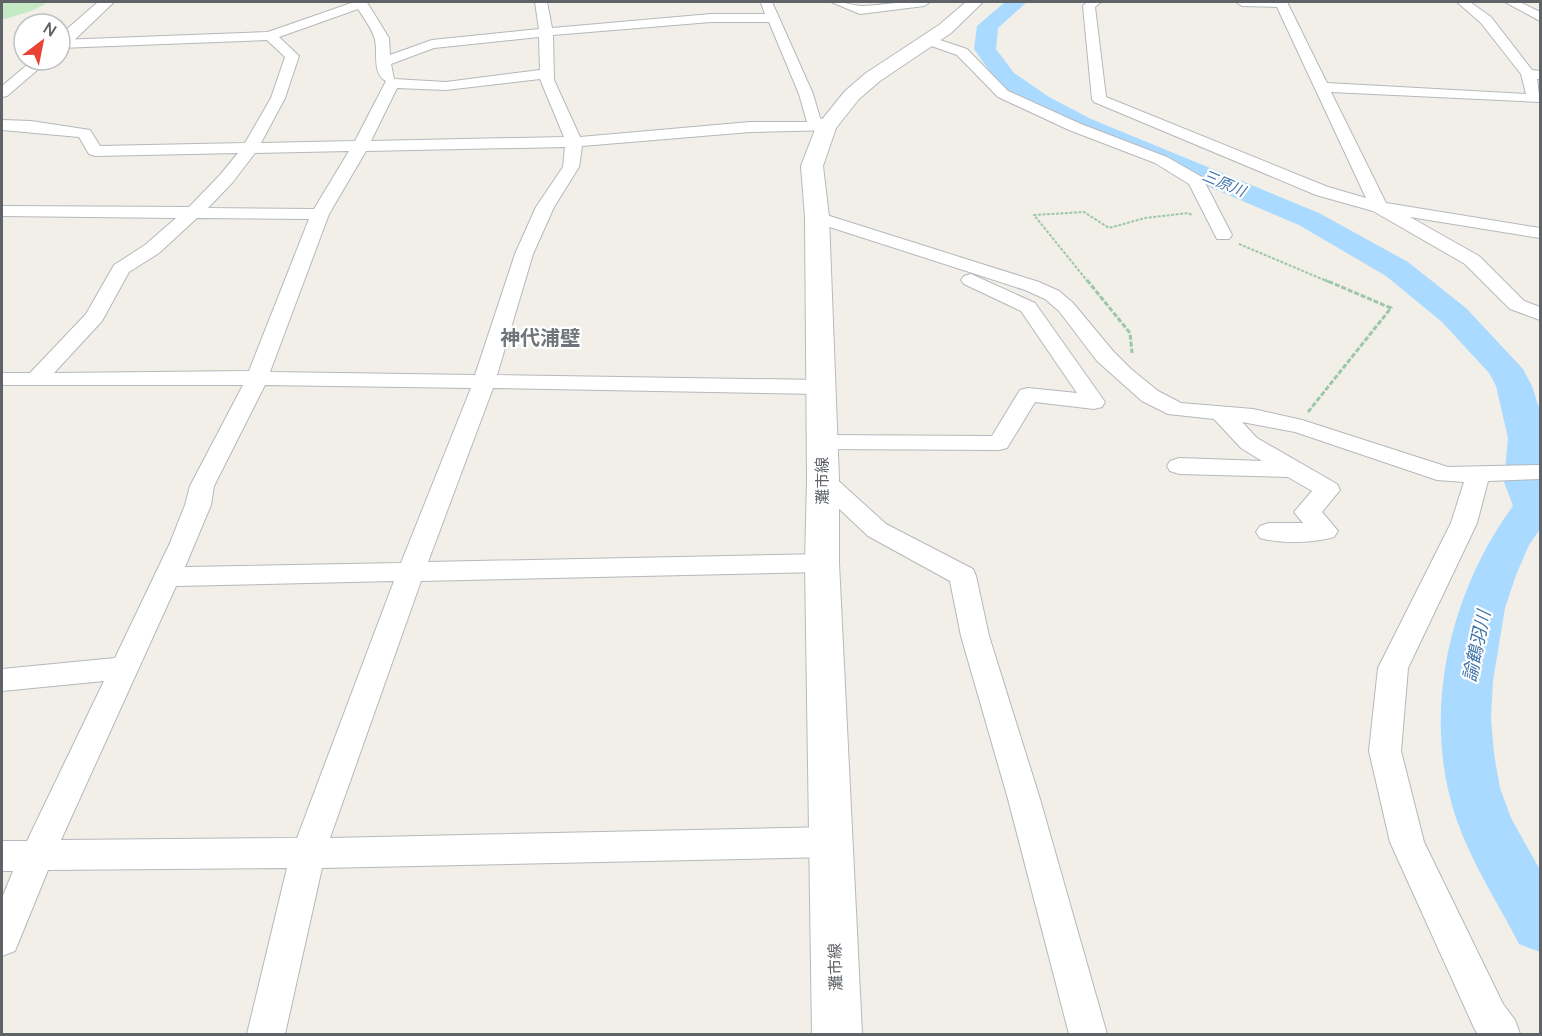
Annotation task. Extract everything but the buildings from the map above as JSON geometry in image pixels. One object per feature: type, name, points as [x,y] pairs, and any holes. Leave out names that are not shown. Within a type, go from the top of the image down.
[{"type":"main road","name":"灘市線","points":[[837,1035],[822,563],[823,480],[817,217],[812,166],[826,127],[852,95],[873,77],[928,40],[975,2]]},
{"type":"street","points":[[72,33],[106,2]]},
{"type":"street","points":[[266,1035],[308,853],[411,572],[484,382],[524,254],[545,207],[571,167],[574,142],[546,74],[546,32],[541,2]]},
{"type":"street","points":[[767,2],[806,93],[813,120],[826,127]]},
{"type":"street","points":[[837,2],[860,10],[924,2]]},
{"type":"street","points":[[1095,2],[1089,6],[1100,99],[1322,191],[1379,207],[1540,233]]},
{"type":"street","points":[[1242,2],[1281,3],[1379,207],[1472,260],[1517,305],[1540,314]]},
{"type":"street","points":[[1322,87],[1538,101],[1534,74],[1486,20],[1463,2]]},
{"type":"street","points":[[1511,2],[1540,17]]},
{"type":"street","points":[[2,939],[37,855],[183,543],[198,505],[202,486],[257,378],[320,214],[361,145],[392,83],[383,62],[382,38],[361,3],[271,36],[72,44]]},
{"type":"street","points":[[383,62],[432,44],[711,18],[775,18]]},
{"type":"street","points":[[36,380],[95,317],[121,269],[152,249],[195,211],[226,179],[250,148],[278,98],[292,56],[271,36]]},
{"type":"street","points":[[928,40],[962,52],[1003,94],[1075,127],[1161,160],[1196,181],[1222,235]]},
{"type":"street","points":[[2,93],[27,72]]},
{"type":"street","points":[[392,83],[446,86],[546,74]]},
{"type":"street","points":[[2,125],[31,126],[84,133],[95,151],[574,142],[750,127],[826,127]]},
{"type":"street","points":[[2,211],[195,211],[320,214]]},
{"type":"street","points":[[817,217],[1032,286],[1052,296],[1066,307],[1105,356],[1150,396],[1176,409],[1253,416],[1297,426],[1446,475],[1478,476],[1540,472]]},
{"type":"street","points":[[822,442],[999,443],[1028,395],[1094,402],[1028,307],[966,278],[970,266]]},
{"type":"street","points":[[2,379],[257,378],[820,387]]},
{"type":"street","points":[[1221,413],[1249,443],[1328,490],[1307,512],[1325,531],[1269,532]]},
{"type":"street","points":[[1179,466],[1293,469]]},
{"type":"street","points":[[1478,476],[1464,523],[1393,668],[1385,751],[1407,842],[1489,1017],[1501,1035]]},
{"type":"street","points":[[823,480],[877,530],[963,576],[975,636],[1024,799],[1088,1035]]},
{"type":"street","points":[[167,577],[822,563]]},
{"type":"street","points":[[2,680],[124,668]]},
{"type":"street","points":[[2,856],[308,853],[831,842]]},
{"type":"path","points":[[1138,358],[1131,350],[1130,333],[1034,215],[1084,212],[1109,228],[1145,218],[1188,213],[1222,235],[1391,309],[1297,426]]},
{"type":"green space","points":[[41,2],[46,4],[28,12],[12,12],[12,17],[2,20],[2,3]]},
{"type":"waterway","name":"三原川","points":[[1017,2],[988,26],[985,49],[1006,78],[1040,102],[1082,124],[1309,219],[1397,269],[1454,315],[1505,369],[1514,386],[1523,415],[1527,438],[1524,482],[1534,507],[1508,545],[1494,575],[1483,608],[1468,681],[1466,718],[1468,754],[1474,788],[1484,820],[1540,925]]},
{"type":"district","name":"神代浦壁","points":[[540,337]]},
{"type":"water label","name":"諭鶴羽川","points":[[1476,646]]}]
